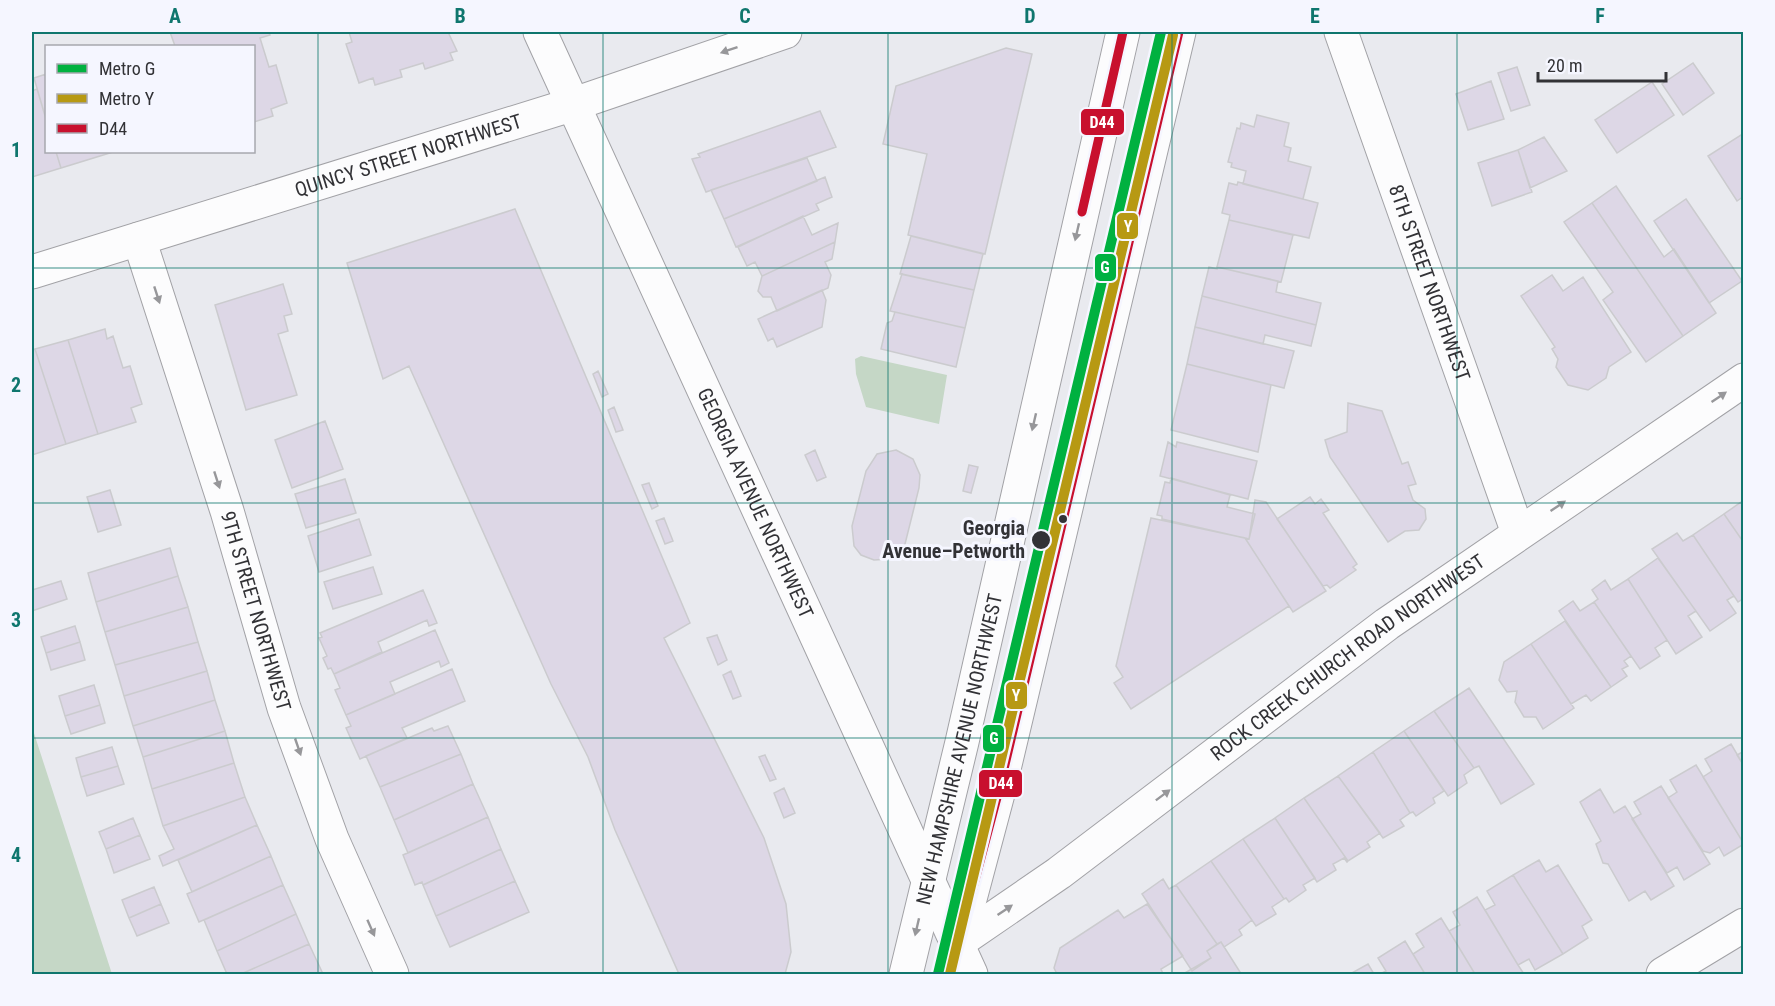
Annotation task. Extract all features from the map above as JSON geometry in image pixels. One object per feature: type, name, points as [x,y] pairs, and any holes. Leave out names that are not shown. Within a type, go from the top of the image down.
[{"type":"main road","name":"GEORGIA AVENUE NORTHWEST","points":[[540,32],[971,975]]},
{"type":"main road","name":"QUINCY STREET NORTHWEST","points":[[32,272],[574,104],[785,32]]},
{"type":"main road","name":"NEW HAMPSHIRE AVENUE NORTHWEST","points":[[906,975],[962,742],[1123,32]]},
{"type":"main road","points":[[951,975],[957,943],[999,790],[1179,32]]},
{"type":"main road","name":"8TH STREET NORTHWEST","points":[[1341,32],[1518,533]]},
{"type":"main road","name":"9TH STREET NORTHWEST","points":[[139,239],[227,511],[288,718],[332,839],[392,975]]},
{"type":"main road","name":"ROCK CREEK CHURCH ROAD NORTHWEST","points":[[957,943],[1059,873],[1387,624],[1743,380]]},
{"type":"main road","points":[[1663,975],[1743,925]]},
{"type":"green space","points":[[861,356],[947,375],[939,424],[866,407],[856,374],[855,359]]},
{"type":"green space","points":[[32,727],[112,974],[32,974]]},
{"type":"building","points":[[170,32],[269,32],[270,35],[260,38],[269,67],[276,65],[287,103],[271,109],[273,116],[255,122],[255,45],[175,45]]},
{"type":"building","points":[[349,32],[448,32],[457,51],[450,53],[453,60],[425,69],[423,63],[400,70],[402,77],[375,85],[373,78],[359,83],[346,44],[352,42]]},
{"type":"building","points":[[1006,48],[1032,54],[985,254],[908,235],[927,154],[883,144],[896,86]]},
{"type":"building","points":[[1693,63],[1714,93],[1683,115],[1662,84]]},
{"type":"building","points":[[1517,67],[1530,105],[1511,111],[1498,73]]},
{"type":"building","points":[[45,74],[45,116],[34,78]]},
{"type":"building","points":[[1491,81],[1504,119],[1468,130],[1456,94]]},
{"type":"building","points":[[1652,82],[1674,115],[1617,153],[1595,120]]},
{"type":"building","points":[[37,89],[45,116],[45,153],[56,153],[61,168],[32,177],[32,91]]},
{"type":"building","points":[[820,111],[836,147],[706,192],[692,159],[700,157],[698,154]]},
{"type":"building","points":[[1257,115],[1289,123],[1284,146],[1291,148],[1288,161],[1311,167],[1303,199],[1243,184],[1246,171],[1231,167],[1232,163],[1228,162],[1237,128],[1240,129],[1241,123],[1254,127]]},
{"type":"building","points":[[1744,133],[1744,196],[1737,201],[1708,156]]},
{"type":"building","points":[[1544,137],[1567,171],[1530,188],[1518,150]]},
{"type":"building","points":[[1518,150],[1532,192],[1492,206],[1478,163]]},
{"type":"building","points":[[56,153],[110,153],[61,168]]},
{"type":"building","points":[[807,158],[817,181],[724,219],[711,190]]},
{"type":"building","points":[[825,177],[832,197],[816,204],[819,210],[736,247],[724,219]]},
{"type":"building","points":[[1238,182],[1318,203],[1309,238],[1229,220],[1230,215],[1222,213],[1229,183],[1237,185]]},
{"type":"building","points":[[1616,186],[1664,257],[1674,249],[1716,313],[1683,336],[1592,203]]},
{"type":"building","points":[[1686,199],[1742,281],[1709,303],[1654,221]]},
{"type":"building","points":[[1592,203],[1683,336],[1646,362],[1603,300],[1613,292],[1564,222]]},
{"type":"building","points":[[515,209],[690,623],[664,638],[764,838],[786,904],[791,952],[785,974],[679,974],[615,830],[588,757],[551,684],[409,366],[383,379],[347,263]]},
{"type":"building","points":[[803,216],[812,235],[838,223],[835,242],[762,276],[755,262],[747,266],[738,247]]},
{"type":"building","points":[[1229,220],[1293,235],[1281,282],[1217,267]]},
{"type":"building","points":[[911,236],[983,254],[974,290],[900,274]]},
{"type":"building","points":[[835,242],[832,259],[825,262],[831,275],[828,288],[777,311],[771,297],[763,297],[758,291],[762,276]]},
{"type":"building","points":[[1209,267],[1278,281],[1276,292],[1321,303],[1316,325],[1202,296]]},
{"type":"building","points":[[902,274],[974,290],[965,328],[890,311]]},
{"type":"building","points":[[1552,275],[1563,291],[1583,277],[1631,352],[1609,367],[1606,378],[1588,390],[1568,385],[1556,367],[1558,359],[1552,349],[1555,347],[1521,296]]},
{"type":"building","points":[[283,284],[292,314],[284,316],[288,331],[278,334],[297,395],[246,410],[215,305]]},
{"type":"building","points":[[822,290],[826,300],[822,327],[777,347],[773,338],[768,341],[758,319]]},
{"type":"building","points":[[1202,296],[1316,325],[1311,346],[1265,335],[1263,344],[1195,327]]},
{"type":"building","points":[[895,312],[965,328],[956,367],[881,349],[887,323],[892,321]]},
{"type":"building","points":[[1195,327],[1294,351],[1284,388],[1187,364]]},
{"type":"building","points":[[105,329],[107,339],[113,336],[123,368],[130,366],[142,404],[131,408],[136,422],[98,434],[68,340]]},
{"type":"building","points":[[68,340],[98,434],[66,444],[35,349]]},
{"type":"building","points":[[35,349],[66,444],[32,455],[32,350]]},
{"type":"building","points":[[1187,364],[1271,385],[1258,452],[1171,430]]},
{"type":"building","points":[[598,371],[608,394],[602,397],[593,374]]},
{"type":"building","points":[[1348,403],[1382,411],[1402,464],[1408,462],[1416,484],[1408,486],[1413,500],[1425,509],[1426,519],[1419,530],[1405,531],[1388,542],[1330,457],[1325,440],[1347,432]]},
{"type":"building","points":[[614,407],[623,430],[616,432],[608,410]]},
{"type":"building","points":[[325,421],[343,469],[292,488],[275,440]]},
{"type":"building","points":[[1168,442],[1176,447],[1177,442],[1257,461],[1248,499],[1160,476]]},
{"type":"building","points":[[815,450],[826,477],[817,481],[805,455]]},
{"type":"building","points":[[896,450],[913,459],[920,475],[919,488],[904,548],[889,559],[874,560],[861,555],[854,546],[852,526],[866,471],[877,454]]},
{"type":"building","points":[[969,465],[978,467],[971,493],[963,491]]},
{"type":"building","points":[[1171,478],[1230,495],[1227,507],[1255,514],[1249,539],[1162,519],[1162,516],[1157,515],[1165,482],[1170,483]]},
{"type":"building","points":[[345,479],[356,513],[306,528],[295,494]]},
{"type":"building","points":[[649,483],[658,506],[652,509],[642,485]]},
{"type":"building","points":[[110,490],[121,525],[98,532],[87,497]]},
{"type":"building","points":[[1310,497],[1315,504],[1321,499],[1329,510],[1323,513],[1357,564],[1353,567],[1356,570],[1330,588],[1327,585],[1323,586],[1277,519]]},
{"type":"building","points":[[1255,500],[1266,502],[1326,591],[1293,612],[1245,538],[1249,539]]},
{"type":"building","points":[[1744,500],[1744,543],[1724,514]]},
{"type":"building","points":[[1724,514],[1744,543],[1744,598],[1738,602],[1693,535]]},
{"type":"building","points":[[664,518],[673,541],[665,544],[656,521]]},
{"type":"building","points":[[1151,518],[1245,538],[1289,606],[1131,709],[1114,683],[1123,677],[1116,666]]},
{"type":"building","points":[[359,519],[371,555],[319,572],[308,536]]},
{"type":"building","points":[[1677,533],[1683,541],[1693,535],[1734,596],[1727,600],[1736,613],[1710,631],[1652,549]]},
{"type":"building","points":[[170,548],[178,576],[96,602],[88,573]]},
{"type":"building","points":[[1658,558],[1696,611],[1688,616],[1702,637],[1676,654],[1628,579]]},
{"type":"building","points":[[373,567],[382,594],[333,609],[324,582]]},
{"type":"building","points":[[178,576],[188,607],[105,632],[96,602]]},
{"type":"building","points":[[1628,579],[1667,640],[1655,648],[1660,656],[1640,669],[1594,602],[1598,599],[1592,590],[1605,580],[1611,590]]},
{"type":"building","points":[[61,581],[67,599],[32,611],[32,590]]},
{"type":"building","points":[[423,590],[437,623],[429,626],[427,620],[378,642],[382,652],[334,674],[331,668],[328,669],[323,658],[327,656],[319,638],[322,637],[320,633]]},
{"type":"building","points":[[1573,601],[1580,611],[1594,602],[1631,656],[1624,661],[1628,666],[1622,669],[1627,676],[1611,687],[1559,611]]},
{"type":"building","points":[[188,607],[198,642],[115,665],[105,632]]},
{"type":"building","points":[[1565,621],[1611,687],[1591,701],[1586,695],[1571,704],[1531,644]]},
{"type":"building","points":[[75,626],[80,642],[46,653],[41,637]]},
{"type":"building","points":[[435,630],[449,663],[441,667],[439,661],[390,682],[395,694],[346,715],[335,690],[340,688],[334,674]]},
{"type":"building","points":[[717,635],[727,660],[718,665],[707,638]]},
{"type":"building","points":[[80,642],[85,660],[51,670],[46,653]]},
{"type":"building","points":[[198,642],[207,671],[124,696],[115,665]]},
{"type":"building","points":[[1531,644],[1574,708],[1543,729],[1536,717],[1524,717],[1515,702],[1517,691],[1507,692],[1499,680],[1504,662]]},
{"type":"building","points":[[452,669],[465,701],[402,728],[407,738],[360,759],[346,728],[351,726],[346,715]]},
{"type":"building","points":[[207,671],[215,700],[133,726],[124,696]]},
{"type":"building","points":[[731,671],[741,696],[733,699],[723,675]]},
{"type":"building","points":[[94,685],[100,705],[65,716],[59,696]]},
{"type":"building","points":[[1469,688],[1534,784],[1501,804],[1479,766],[1474,768],[1434,711]]},
{"type":"building","points":[[215,700],[225,731],[143,757],[133,726]]},
{"type":"building","points":[[100,705],[105,723],[71,734],[65,716]]},
{"type":"building","points":[[1434,711],[1474,768],[1464,775],[1467,783],[1448,796],[1404,731]]},
{"type":"building","points":[[448,726],[461,754],[380,787],[366,756],[432,728],[434,731]]},
{"type":"building","points":[[225,731],[234,763],[152,789],[143,757]]},
{"type":"building","points":[[1404,731],[1444,791],[1433,798],[1435,803],[1416,816],[1413,812],[1410,813],[1373,752]]},
{"type":"building","points":[[1731,744],[1744,766],[1744,844],[1703,777],[1712,771],[1705,759]]},
{"type":"building","points":[[112,747],[118,766],[81,777],[76,758]]},
{"type":"building","points":[[1744,751],[1744,766],[1737,755]]},
{"type":"building","points":[[1373,752],[1410,813],[1400,820],[1404,826],[1383,838],[1338,776]]},
{"type":"building","points":[[461,754],[473,784],[394,820],[380,787]]},
{"type":"building","points":[[765,755],[776,779],[770,781],[759,757]]},
{"type":"building","points":[[234,763],[245,797],[163,826],[152,789]]},
{"type":"building","points":[[1696,765],[1744,844],[1724,856],[1719,847],[1710,853],[1703,851],[1668,798],[1677,792],[1670,780]]},
{"type":"building","points":[[118,766],[124,784],[87,796],[81,777]]},
{"type":"building","points":[[1338,776],[1380,833],[1367,842],[1370,847],[1348,861],[1304,798]]},
{"type":"building","points":[[473,784],[488,817],[408,853],[394,820]]},
{"type":"building","points":[[1661,786],[1710,864],[1684,880],[1677,867],[1667,873],[1632,819],[1641,814],[1634,802]]},
{"type":"building","points":[[784,788],[795,813],[784,818],[774,793]]},
{"type":"building","points":[[1600,789],[1614,813],[1625,806],[1674,886],[1651,900],[1645,891],[1629,901],[1608,864],[1603,863],[1596,844],[1601,841],[1580,802]]},
{"type":"building","points":[[245,797],[257,825],[163,866],[159,856],[174,849],[163,826]]},
{"type":"building","points":[[1304,798],[1348,861],[1344,858],[1333,864],[1336,870],[1317,882],[1275,818]]},
{"type":"building","points":[[488,817],[501,849],[423,885],[422,882],[415,885],[403,855]]},
{"type":"building","points":[[133,818],[140,835],[106,849],[99,832]]},
{"type":"building","points":[[1275,818],[1315,878],[1303,885],[1306,890],[1289,902],[1286,898],[1284,899],[1243,839]]},
{"type":"building","points":[[257,825],[271,856],[192,892],[178,860]]},
{"type":"building","points":[[140,835],[150,859],[114,873],[106,849]]},
{"type":"building","points":[[1243,839],[1284,899],[1272,907],[1276,914],[1256,926],[1211,861]]},
{"type":"building","points":[[501,849],[515,881],[436,916],[423,885]]},
{"type":"building","points":[[271,856],[283,885],[199,922],[187,894]]},
{"type":"building","points":[[1539,860],[1546,872],[1558,865],[1592,920],[1582,926],[1588,938],[1563,954],[1513,875]]},
{"type":"building","points":[[1211,861],[1252,920],[1239,930],[1242,935],[1224,947],[1221,942],[1217,944],[1176,885]]},
{"type":"building","points":[[1513,875],[1563,954],[1535,970],[1529,959],[1518,965],[1485,910],[1495,905],[1487,891]]},
{"type":"building","points":[[1163,879],[1169,889],[1176,885],[1217,944],[1207,951],[1211,958],[1192,971],[1142,894]]},
{"type":"building","points":[[515,881],[529,912],[450,947],[436,916]]},
{"type":"building","points":[[283,885],[296,914],[217,951],[204,920]]},
{"type":"building","points":[[154,887],[161,904],[129,918],[122,900]]},
{"type":"building","points":[[1477,897],[1524,974],[1475,974],[1449,931],[1460,925],[1453,912]]},
{"type":"building","points":[[161,904],[169,923],[137,936],[129,918]]},
{"type":"building","points":[[1147,904],[1183,956],[1161,969],[1163,974],[1057,974],[1054,968],[1060,948],[1118,910],[1124,918]]},
{"type":"building","points":[[296,914],[309,944],[241,974],[227,974],[217,951]]},
{"type":"building","points":[[1441,918],[1475,974],[1425,974],[1413,954],[1424,947],[1416,934]]},
{"type":"building","points":[[1405,941],[1425,974],[1380,974],[1386,971],[1378,958]]},
{"type":"building","points":[[1221,942],[1240,972],[1236,974],[1183,974],[1211,958],[1207,951]]},
{"type":"building","points":[[309,944],[323,974],[241,974]]},
{"type":"building","points":[[1368,964],[1374,974],[1350,974]]},
{"type":"metro line","name":"G","points":[[938,974],[1161,32]]},
{"type":"metro line","name":"Y","points":[[950,974],[1173,35]]},
{"type":"transit line","name":"D44","points":[[1082,212],[1123,32]]},
{"type":"transit line","name":"D44","points":[[950,974],[999,790],[1179,32]]},
{"type":"place","name":"Georgia Avenue–Petworth","points":[[1041,540]]}]
